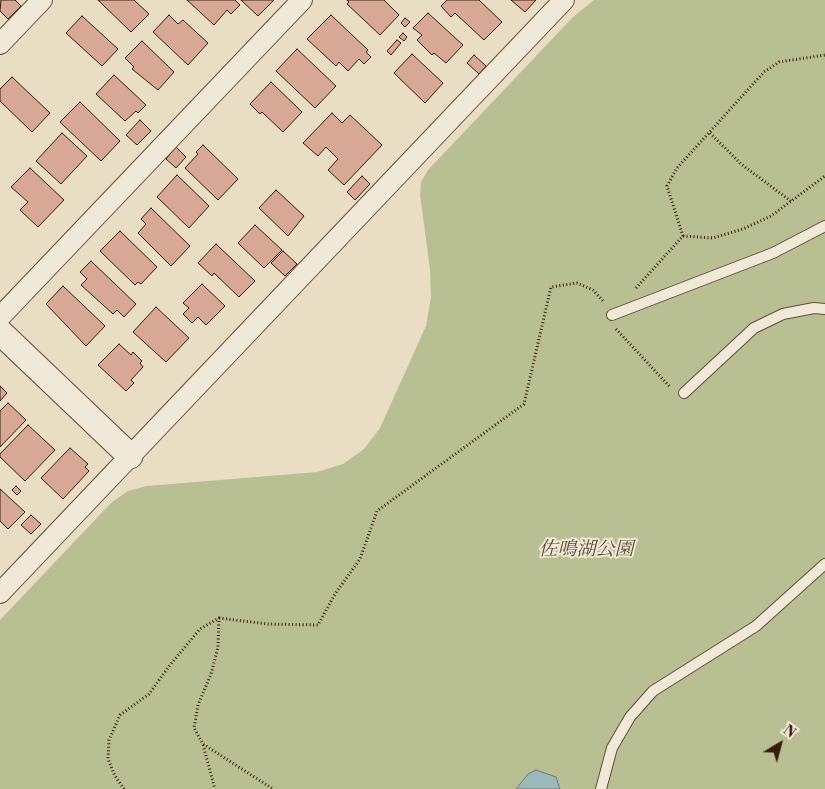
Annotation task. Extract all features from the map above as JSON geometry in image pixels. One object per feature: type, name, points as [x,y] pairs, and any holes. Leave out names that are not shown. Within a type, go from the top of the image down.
[{"type":"street","points":[[0,44],[42,0]]},
{"type":"street","points":[[0,317],[302,0]]},
{"type":"street","points":[[0,593],[564,0]]},
{"type":"street","points":[[0,332],[130,456]]},
{"type":"lane","points":[[613,314],[773,253],[825,226]]},
{"type":"lane","points":[[684,393],[754,328],[783,314],[814,308],[825,309]]},
{"type":"lane","points":[[601,789],[612,748],[630,717],[653,691],[756,626],[825,564]]},
{"type":"path","points":[[683,236],[667,186],[674,173],[764,72],[779,62],[825,55]]},
{"type":"path","points":[[710,133],[741,164],[792,202]]},
{"type":"path","points":[[683,236],[713,238],[743,228],[771,216],[825,176]]},
{"type":"path","points":[[683,236],[607,319],[679,397],[684,393]]},
{"type":"path","points":[[124,789],[115,776],[108,759],[109,740],[120,715],[149,694],[170,664],[200,629],[219,618],[268,624],[318,625],[335,594],[360,559],[377,511],[524,404],[551,287],[577,283],[593,290],[613,314]]},
{"type":"path","points":[[215,789],[203,744],[194,728],[198,705],[211,674],[218,647],[219,618]]},
{"type":"path","points":[[203,744],[273,789]]},
{"type":"green space","name":"佐鳴湖公園","points":[[594,0],[825,0],[825,789],[0,789],[0,620],[111,503],[128,491],[147,486],[317,472],[343,464],[364,449],[380,428],[426,326],[431,297],[430,269],[420,195],[421,182],[428,170],[573,17]]},
{"type":"water","points":[[536,770],[556,777],[560,789],[516,789],[528,774]]},
{"type":"building","points":[[1,0],[15,0],[21,6],[8,19],[0,11]]},
{"type":"building","points":[[98,0],[134,0],[149,14],[131,32]]},
{"type":"building","points":[[187,0],[235,0],[240,5],[231,14],[227,10],[214,25]]},
{"type":"building","points":[[241,0],[274,0],[258,16]]},
{"type":"building","points":[[347,0],[384,0],[399,15],[380,35],[347,4],[349,2]]},
{"type":"building","points":[[447,0],[479,0],[502,22],[484,40],[455,13],[451,17],[441,6]]},
{"type":"building","points":[[511,0],[536,0],[525,12]]},
{"type":"building","points":[[428,13],[463,45],[446,63],[434,53],[432,55],[417,40],[422,35],[413,28]]},
{"type":"building","points":[[169,15],[178,24],[183,20],[208,43],[188,65],[153,32]]},
{"type":"building","points":[[331,15],[368,50],[366,52],[371,57],[364,64],[359,59],[348,71],[339,62],[336,66],[307,39]]},
{"type":"building","points":[[82,16],[118,49],[102,66],[66,33]]},
{"type":"building","points":[[405,18],[410,22],[405,27],[401,23]]},
{"type":"building","points":[[403,33],[407,37],[404,41],[399,37]]},
{"type":"building","points":[[397,40],[401,43],[391,55],[387,51]]},
{"type":"building","points":[[142,41],[174,72],[158,90],[132,69],[134,67],[125,58]]},
{"type":"building","points":[[297,49],[336,86],[315,108],[276,71]]},
{"type":"building","points":[[412,54],[443,83],[425,103],[394,73]]},
{"type":"building","points":[[474,55],[486,66],[479,74],[467,63]]},
{"type":"building","points":[[114,75],[146,105],[138,113],[136,111],[125,121],[96,94]]},
{"type":"building","points":[[12,77],[50,113],[32,132],[0,101],[0,89]]},
{"type":"building","points":[[271,82],[302,112],[283,132],[262,112],[260,114],[250,104]]},
{"type":"building","points":[[80,102],[120,141],[101,161],[60,122]]},
{"type":"building","points":[[332,113],[342,123],[350,115],[382,145],[344,185],[328,170],[338,159],[326,147],[318,156],[303,143]]},
{"type":"building","points":[[140,120],[151,131],[137,145],[126,135]]},
{"type":"building","points":[[62,133],[87,156],[61,184],[36,161]]},
{"type":"building","points":[[203,145],[238,179],[218,200],[185,168],[198,154],[196,152]]},
{"type":"building","points":[[176,147],[186,157],[176,168],[166,159]]},
{"type":"building","points":[[30,168],[64,200],[38,227],[20,210],[28,202],[11,187]]},
{"type":"building","points":[[177,175],[209,206],[189,228],[157,197]]},
{"type":"building","points":[[362,176],[370,184],[355,200],[347,192]]},
{"type":"building","points":[[276,190],[304,216],[288,236],[259,208]]},
{"type":"building","points":[[151,208],[190,246],[171,266],[138,233],[146,224],[141,219]]},
{"type":"building","points":[[255,225],[282,250],[264,268],[238,243]]},
{"type":"building","points":[[120,231],[157,267],[141,284],[138,282],[135,285],[100,251]]},
{"type":"building","points":[[216,244],[255,281],[239,297],[214,273],[212,276],[198,263]]},
{"type":"building","points":[[283,251],[297,264],[285,276],[271,263]]},
{"type":"building","points":[[91,261],[136,304],[124,317],[117,310],[113,314],[81,285],[87,279],[80,272]]},
{"type":"building","points":[[202,284],[225,306],[206,325],[198,317],[192,323],[183,314],[189,308],[183,303]]},
{"type":"building","points":[[63,286],[105,326],[86,346],[46,304]]},
{"type":"building","points":[[156,307],[189,338],[166,362],[133,332]]},
{"type":"building","points":[[119,344],[131,355],[133,352],[142,361],[140,363],[143,367],[131,380],[134,383],[126,391],[98,365]]},
{"type":"building","points":[[0,386],[7,393],[0,401]]},
{"type":"building","points":[[8,403],[26,420],[0,447],[0,411]]},
{"type":"building","points":[[28,425],[55,450],[25,481],[0,457],[0,454]]},
{"type":"building","points":[[70,448],[88,464],[85,467],[89,471],[63,499],[41,478]]},
{"type":"building","points":[[16,486],[21,491],[17,495],[12,490]]},
{"type":"building","points":[[0,489],[25,512],[8,529],[0,521]]},
{"type":"building","points":[[31,515],[41,524],[31,534],[21,525]]}]
